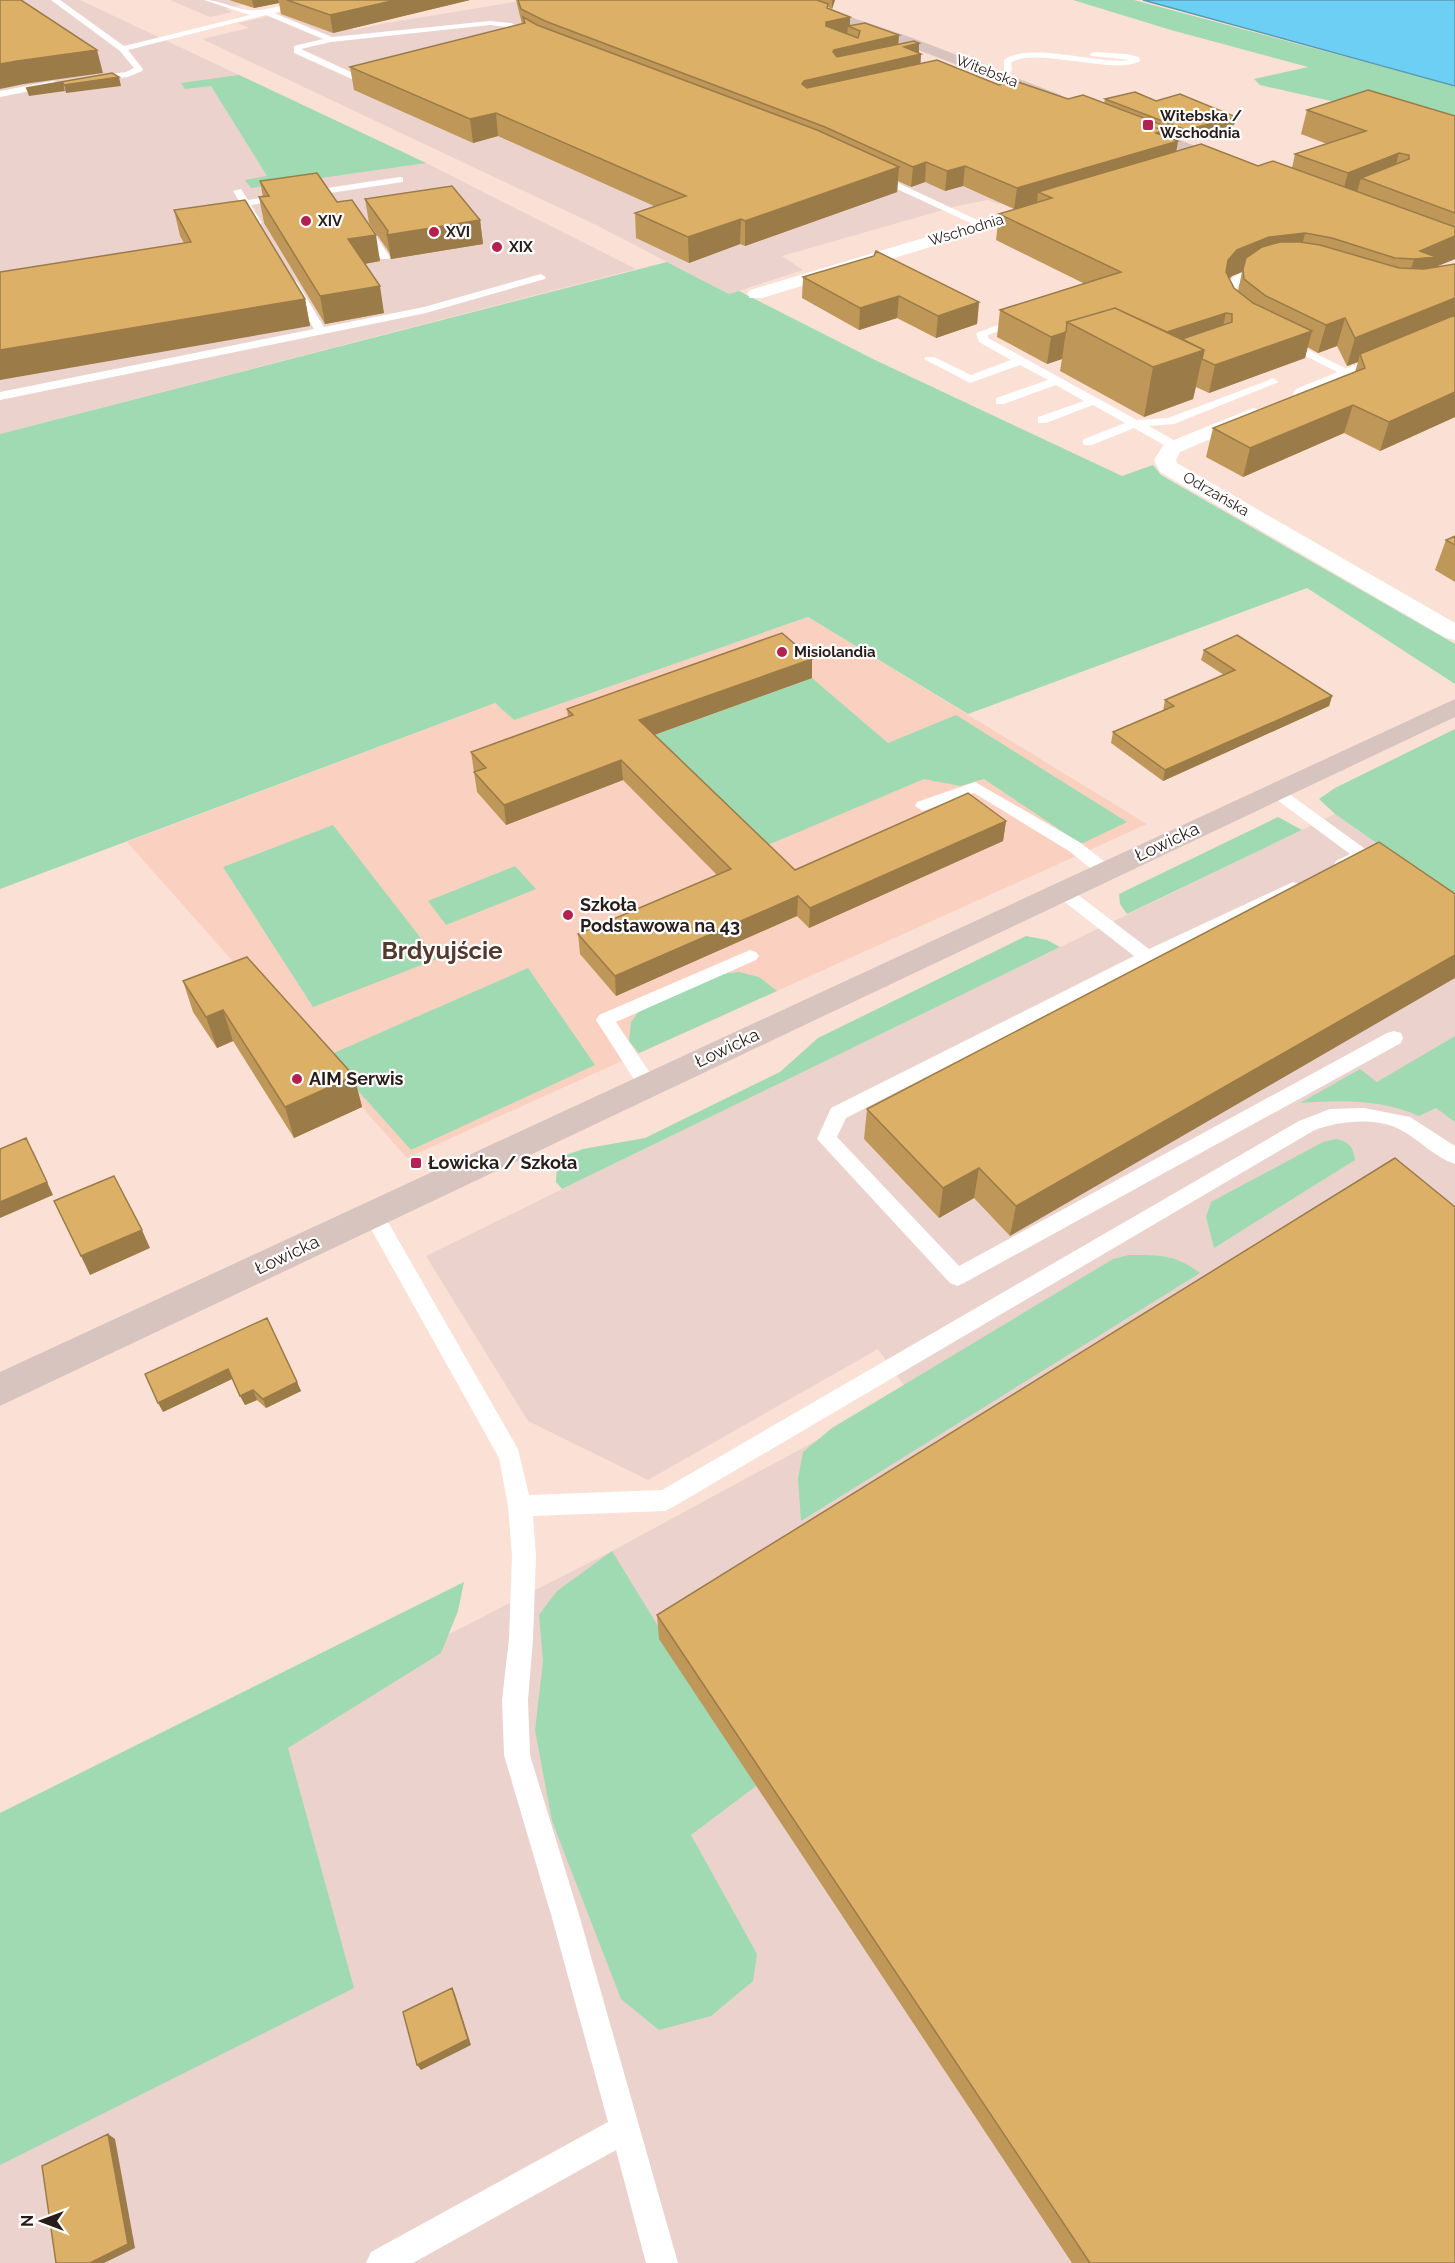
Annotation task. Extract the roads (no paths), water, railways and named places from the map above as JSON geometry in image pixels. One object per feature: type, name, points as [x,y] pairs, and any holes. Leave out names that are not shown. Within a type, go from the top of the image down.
[{"type":"street","name":"Witebska","points":[[787,0],[931,50],[1069,103]]},
{"type":"street","points":[[1124,124],[1241,169]]},
{"type":"street","points":[[1188,164],[1211,157]]},
{"type":"street","name":"Wschodnia","points":[[756,294],[1051,205]]},
{"type":"street","name":"Odrzańska","points":[[1455,330],[1175,446],[1167,452],[1164,460],[1168,467],[1455,633]]},
{"type":"street","name":"Łowicka","points":[[0,1390],[1455,707]]},
{"type":"lane","points":[[55,0],[123,49],[139,69],[128,74],[86,80]]},
{"type":"lane","points":[[208,0],[245,12],[267,13],[331,40]]},
{"type":"lane","points":[[123,49],[294,6]]},
{"type":"lane","points":[[365,82],[297,51],[297,48],[310,43],[331,40],[490,23],[508,25],[524,31],[542,43]]},
{"type":"lane","points":[[863,35],[880,32]]},
{"type":"lane","points":[[913,54],[931,50]]},
{"type":"lane","points":[[1003,77],[1008,70],[1007,62],[1021,56],[1081,58],[1120,64],[1136,61],[1126,56],[1094,54]]},
{"type":"lane","points":[[953,70],[972,65]]},
{"type":"lane","points":[[0,94],[65,82]]},
{"type":"lane","points":[[862,170],[983,225]]},
{"type":"lane","points":[[245,203],[400,180]]},
{"type":"lane","points":[[338,189],[345,199]]},
{"type":"lane","points":[[238,191],[262,232]]},
{"type":"lane","points":[[358,218],[385,256]]},
{"type":"lane","points":[[1240,317],[1233,311],[1228,298],[1231,285],[1238,278],[1272,266]]},
{"type":"lane","points":[[286,272],[321,331]]},
{"type":"lane","points":[[0,396],[426,310],[541,278]]},
{"type":"lane","points":[[1035,315],[982,333],[982,340],[1020,361],[1046,370],[1057,381],[1175,446]]},
{"type":"lane","points":[[1268,334],[1349,374]]},
{"type":"lane","points":[[930,359],[970,379],[1020,361]]},
{"type":"lane","points":[[1000,401],[1057,381]]},
{"type":"lane","points":[[1088,442],[1134,423],[1170,421],[1273,382]]},
{"type":"lane","points":[[1197,394],[1216,404]]},
{"type":"lane","points":[[1042,420],[1094,401]]},
{"type":"lane","points":[[923,806],[975,787],[1075,848],[1105,871]]},
{"type":"lane","points":[[1275,791],[1367,859],[1330,870]]},
{"type":"lane","points":[[1308,881],[1147,957],[838,1113],[827,1139],[957,1277],[1394,1038]]},
{"type":"lane","points":[[1063,892],[1147,957]]},
{"type":"lane","points":[[648,1085],[605,1020],[750,956]]},
{"type":"lane","points":[[520,1506],[665,1500],[1197,1188],[1306,1126],[1330,1116],[1364,1115],[1403,1122],[1455,1156]]},
{"type":"lane","points":[[373,1214],[510,1456],[520,1506],[524,1556],[521,1639],[515,1700],[518,1755],[662,2263]]},
{"type":"lane","points":[[382,2263],[624,2129]]},
{"type":"water","points":[[1143,0],[1455,0],[1455,86]]},
{"type":"place","name":"Witebska / Wschodnia","points":[[1148,125]]},
{"type":"place","name":"XIV","points":[[306,221]]},
{"type":"place","name":"XVI","points":[[434,232]]},
{"type":"place","name":"XIX","points":[[497,247]]},
{"type":"place","name":"Misiolandia","points":[[782,652]]},
{"type":"place","name":"Szkoła Podstawowa na 43","points":[[568,915]]},
{"type":"place","name":"AIM Serwis","points":[[297,1079]]},
{"type":"place","name":"Łowicka / Szkoła","points":[[416,1163]]},
{"type":"district","name":"Brdyujście","points":[[442,951]]}]
